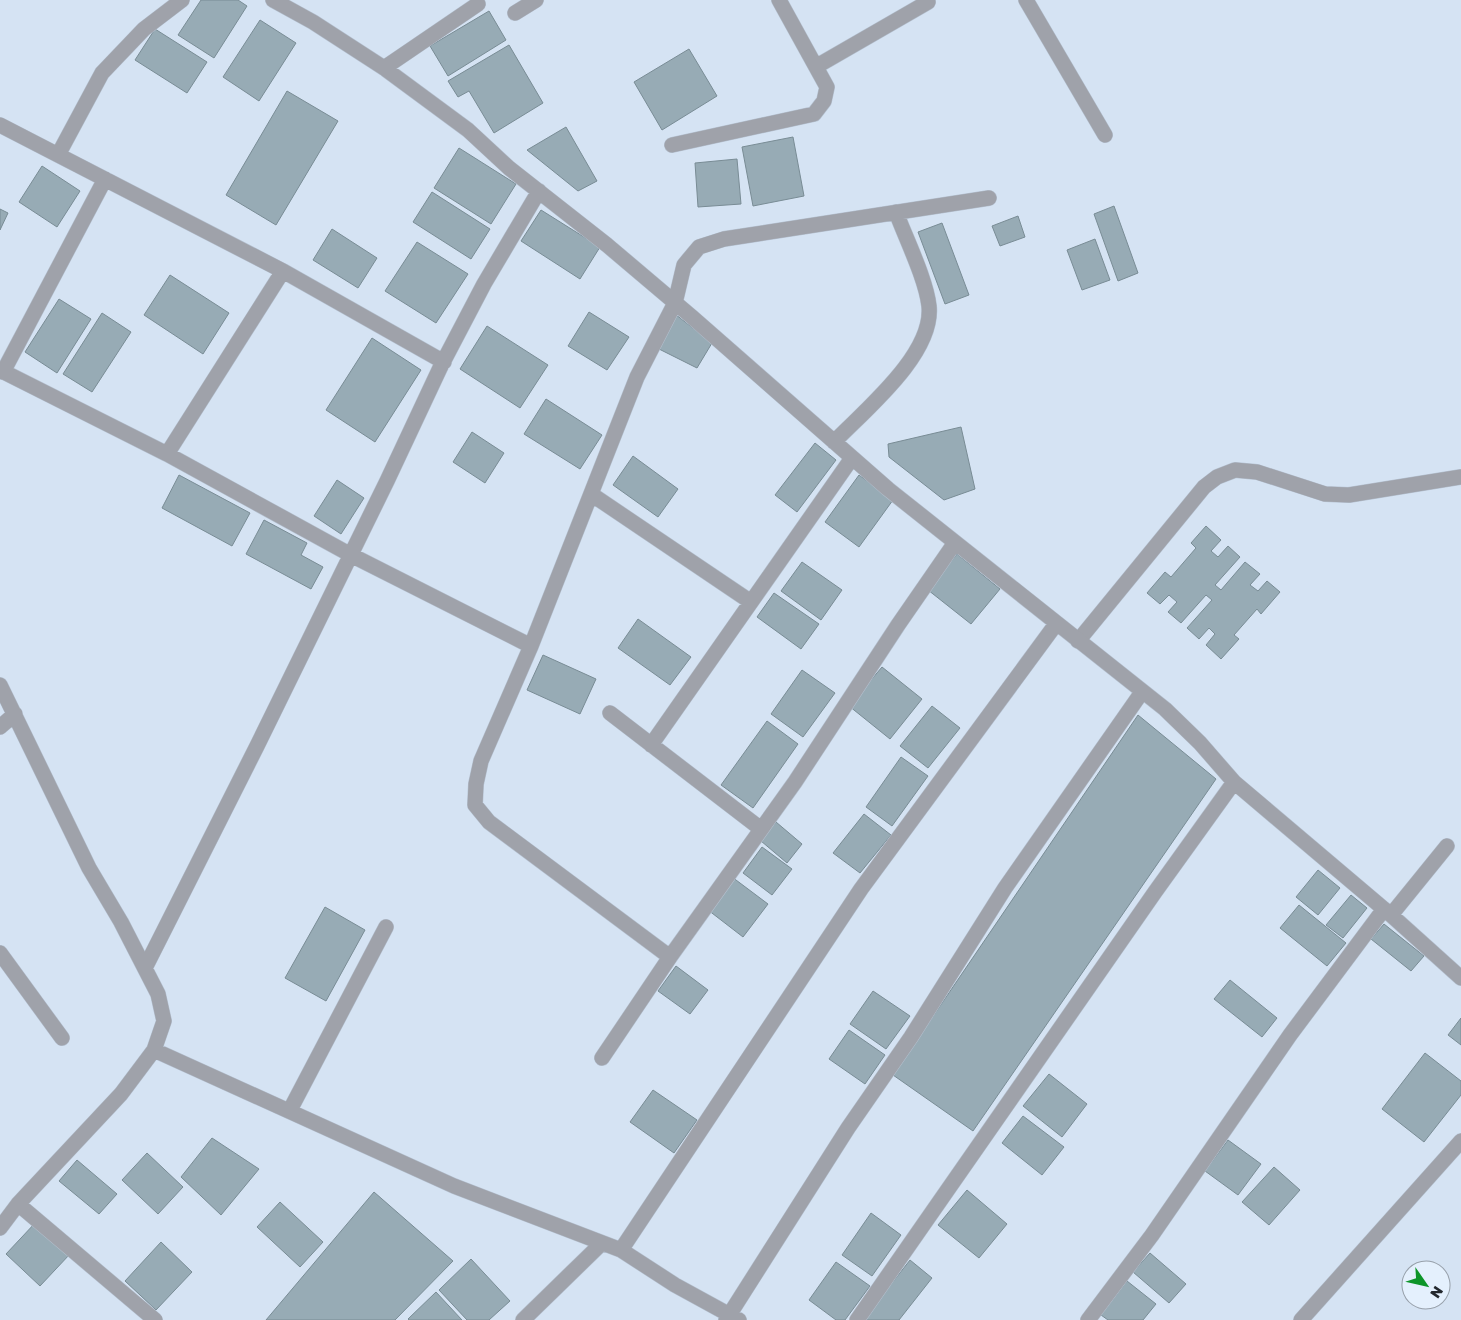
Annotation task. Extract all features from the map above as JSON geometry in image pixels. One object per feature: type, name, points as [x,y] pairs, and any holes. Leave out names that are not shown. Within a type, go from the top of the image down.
[{"type":"street","points":[[58,155],[102,73],[144,29],[182,0]]},
{"type":"street","points":[[273,0],[313,22],[384,68],[468,130],[509,168],[675,303],[852,458],[954,544],[1165,709],[1200,743],[1234,782],[1387,912],[1461,978]]},
{"type":"street","points":[[515,13],[536,0]]},
{"type":"street","points":[[672,145],[814,114],[824,102],[827,86],[779,0]]},
{"type":"street","points":[[1026,0],[1105,134]]},
{"type":"street","points":[[817,66],[928,2]]},
{"type":"street","points":[[384,68],[478,4]]},
{"type":"street","points":[[0,125],[284,271],[444,362]]},
{"type":"street","points":[[105,179],[2,371],[167,454],[351,555],[531,646]]},
{"type":"street","points":[[145,968],[174,914],[444,362],[484,284],[539,191]]},
{"type":"street","points":[[670,957],[488,822],[475,805],[476,784],[481,761],[531,646],[637,376],[675,303],[684,265],[699,247],[724,239],[989,198]]},
{"type":"street","points":[[834,442],[910,363],[920,347],[928,325],[929,306],[924,286],[896,212]]},
{"type":"street","points":[[167,454],[284,271]]},
{"type":"street","points":[[651,745],[852,458]]},
{"type":"street","points":[[1078,641],[1204,487],[1217,477],[1235,470],[1257,472],[1325,494],[1349,495],[1461,477]]},
{"type":"street","points":[[590,494],[751,602]]},
{"type":"street","points":[[602,1058],[670,957],[761,829],[954,544]]},
{"type":"street","points":[[621,1250],[861,890],[1056,624]]},
{"type":"street","points":[[0,685],[89,868],[158,994],[164,1021],[154,1050],[121,1094],[18,1204],[0,1228]]},
{"type":"street","points":[[154,1050],[290,1110],[454,1186],[621,1250],[732,1319],[848,1128],[911,1037],[1004,888],[1142,692]]},
{"type":"street","points":[[610,713],[761,829]]},
{"type":"street","points":[[0,727],[14,714]]},
{"type":"street","points":[[857,1320],[1154,892],[1234,782]]},
{"type":"street","points":[[1088,1320],[1152,1235],[1290,1035],[1387,912],[1447,846]]},
{"type":"street","points":[[290,1110],[386,927]]},
{"type":"street","points":[[0,953],[62,1038]]},
{"type":"street","points":[[1301,1320],[1461,1141]]},
{"type":"street","points":[[18,1204],[155,1320]]},
{"type":"street","points":[[523,1320],[602,1243]]},
{"type":"building","points":[[201,0],[238,0],[247,6],[214,58],[178,35]]},
{"type":"building","points":[[489,11],[506,40],[448,76],[430,46]]},
{"type":"building","points":[[260,20],[296,43],[259,101],[223,77]]},
{"type":"building","points":[[155,29],[207,62],[187,93],[135,60]]},
{"type":"building","points":[[509,45],[543,103],[494,133],[469,91],[458,97],[448,81]]},
{"type":"building","points":[[689,49],[717,96],[662,130],[634,82]]},
{"type":"building","points":[[287,91],[338,121],[276,225],[226,195]]},
{"type":"building","points":[[566,127],[597,181],[578,191],[527,150]]},
{"type":"building","points":[[793,137],[804,196],[753,206],[742,147]]},
{"type":"building","points":[[459,148],[516,184],[491,224],[434,188]]},
{"type":"building","points":[[737,159],[741,204],[698,207],[695,163]]},
{"type":"building","points":[[42,166],[80,191],[57,227],[19,202]]},
{"type":"building","points":[[432,192],[490,229],[471,259],[413,222]]},
{"type":"building","points":[[1114,206],[1138,273],[1118,281],[1094,214]]},
{"type":"building","points":[[0,209],[8,213],[0,230]]},
{"type":"building","points":[[541,210],[600,247],[580,279],[521,241]]},
{"type":"building","points":[[1018,216],[1025,237],[1000,246],[992,226]]},
{"type":"building","points":[[942,223],[969,295],[945,304],[918,232]]},
{"type":"building","points":[[332,229],[377,258],[358,288],[313,260]]},
{"type":"building","points":[[1095,239],[1110,280],[1082,290],[1067,250]]},
{"type":"building","points":[[417,242],[468,274],[436,323],[385,291]]},
{"type":"building","points":[[170,275],[229,313],[203,354],[144,315]]},
{"type":"building","points":[[59,299],[91,319],[57,373],[25,352]]},
{"type":"building","points":[[589,312],[629,337],[607,370],[568,346]]},
{"type":"building","points":[[102,313],[131,332],[92,392],[63,374]]},
{"type":"building","points":[[675,314],[712,343],[697,368],[657,348]]},
{"type":"building","points":[[487,326],[548,365],[520,408],[460,369]]},
{"type":"building","points":[[372,338],[421,370],[375,442],[326,410]]},
{"type":"building","points":[[546,399],[602,435],[580,469],[524,434]]},
{"type":"building","points":[[961,427],[975,489],[944,500],[889,457],[888,444]]},
{"type":"building","points":[[472,432],[504,453],[485,483],[453,462]]},
{"type":"building","points":[[815,443],[836,460],[797,512],[775,495]]},
{"type":"building","points":[[633,456],[678,489],[658,517],[613,485]]},
{"type":"building","points":[[179,475],[250,513],[232,546],[162,508]]},
{"type":"building","points":[[859,475],[893,500],[859,547],[825,522]]},
{"type":"building","points":[[337,480],[364,498],[341,534],[314,516]]},
{"type":"building","points":[[264,520],[307,543],[301,555],[323,567],[311,589],[246,554]]},
{"type":"building","points":[[1206,526],[1221,540],[1211,551],[1218,557],[1228,546],[1240,557],[1215,585],[1221,590],[1245,562],[1260,574],[1250,585],[1258,591],[1267,581],[1280,592],[1261,614],[1257,609],[1234,635],[1239,639],[1221,659],[1206,645],[1215,634],[1209,628],[1199,639],[1187,628],[1212,600],[1206,595],[1181,623],[1168,612],[1177,602],[1169,595],[1160,604],[1147,593],[1165,572],[1171,577],[1196,548],[1191,543]]},
{"type":"building","points":[[957,554],[1000,589],[971,624],[928,590]]},
{"type":"building","points":[[802,562],[842,590],[821,620],[781,591]]},
{"type":"building","points":[[774,593],[819,624],[801,649],[757,617]]},
{"type":"building","points":[[638,619],[691,657],[670,685],[618,648]]},
{"type":"building","points":[[543,655],[596,679],[580,714],[527,690]]},
{"type":"building","points":[[882,667],[922,699],[890,739],[849,706]]},
{"type":"building","points":[[802,670],[835,693],[803,737],[771,714]]},
{"type":"building","points":[[932,706],[960,728],[928,768],[900,746]]},
{"type":"building","points":[[1138,715],[1216,779],[973,1131],[893,1075]]},
{"type":"building","points":[[767,721],[798,744],[753,808],[721,785]]},
{"type":"building","points":[[901,757],[928,776],[892,826],[866,807]]},
{"type":"building","points":[[864,814],[891,835],[860,873],[833,853]]},
{"type":"building","points":[[776,822],[802,844],[787,863],[761,841]]},
{"type":"building","points":[[762,847],[792,869],[772,895],[743,873]]},
{"type":"building","points":[[1318,870],[1340,888],[1318,915],[1296,897]]},
{"type":"building","points":[[732,877],[768,904],[743,937],[708,910]]},
{"type":"building","points":[[1351,895],[1367,908],[1343,938],[1326,925]]},
{"type":"building","points":[[1299,905],[1346,943],[1327,966],[1280,928]]},
{"type":"building","points":[[325,907],[365,930],[326,1001],[285,978]]},
{"type":"building","points":[[1384,924],[1424,956],[1411,971],[1371,939]]},
{"type":"building","points":[[676,966],[708,990],[690,1014],[658,991]]},
{"type":"building","points":[[1230,980],[1277,1018],[1262,1037],[1214,999]]},
{"type":"building","points":[[873,991],[910,1016],[886,1049],[850,1024]]},
{"type":"building","points":[[1461,1018],[1461,1045],[1448,1035]]},
{"type":"building","points":[[849,1030],[885,1055],[865,1084],[829,1059]]},
{"type":"building","points":[[1425,1053],[1461,1081],[1461,1095],[1424,1142],[1382,1109]]},
{"type":"building","points":[[1049,1074],[1087,1104],[1062,1137],[1023,1106]]},
{"type":"building","points":[[653,1090],[697,1120],[674,1153],[630,1122]]},
{"type":"building","points":[[1023,1116],[1064,1147],[1042,1175],[1002,1143]]},
{"type":"building","points":[[212,1138],[259,1169],[221,1215],[181,1177]]},
{"type":"building","points":[[1228,1140],[1261,1164],[1238,1195],[1205,1171]]},
{"type":"building","points":[[147,1153],[183,1187],[158,1214],[122,1180]]},
{"type":"building","points":[[77,1160],[117,1194],[99,1214],[59,1181]]},
{"type":"building","points":[[1274,1167],[1300,1190],[1269,1225],[1242,1202]]},
{"type":"building","points":[[967,1190],[1007,1224],[979,1258],[938,1225]]},
{"type":"building","points":[[374,1192],[453,1261],[395,1320],[266,1320]]},
{"type":"building","points":[[280,1202],[323,1242],[300,1267],[257,1227]]},
{"type":"building","points":[[871,1213],[901,1235],[872,1276],[842,1255]]},
{"type":"building","points":[[36,1222],[70,1254],[40,1286],[6,1254]]},
{"type":"building","points":[[161,1242],[192,1272],[156,1310],[125,1281]]},
{"type":"building","points":[[1150,1253],[1186,1284],[1169,1303],[1133,1272]]},
{"type":"building","points":[[471,1259],[510,1301],[489,1320],[467,1320],[439,1290]]},
{"type":"building","points":[[910,1260],[932,1278],[899,1320],[863,1320]]},
{"type":"building","points":[[836,1262],[870,1286],[845,1320],[836,1320],[809,1300]]},
{"type":"building","points":[[1127,1281],[1156,1304],[1143,1320],[1108,1320],[1101,1315]]},
{"type":"building","points":[[436,1292],[462,1320],[408,1319]]}]
